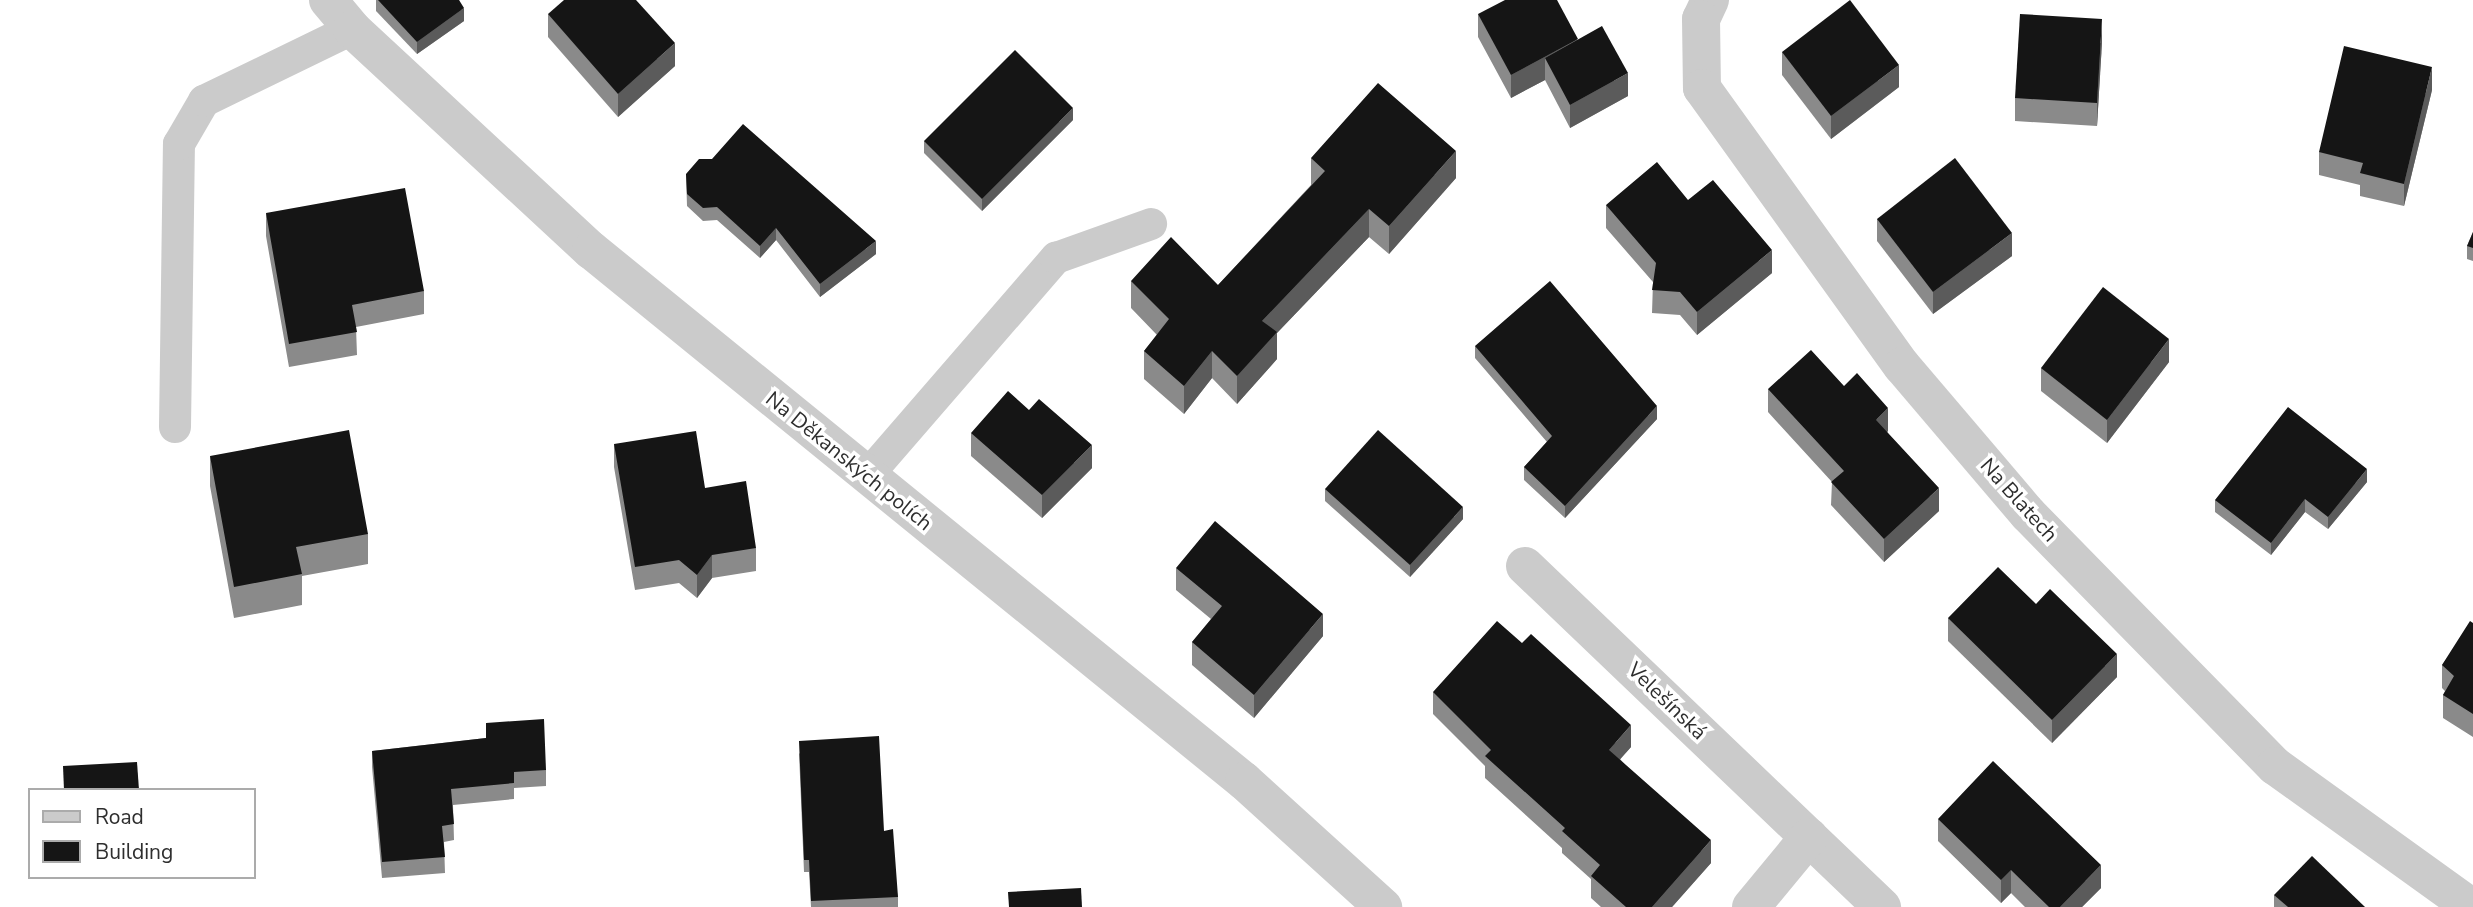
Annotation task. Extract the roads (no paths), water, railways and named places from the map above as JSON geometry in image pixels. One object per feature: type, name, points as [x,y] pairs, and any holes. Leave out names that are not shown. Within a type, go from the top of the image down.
[{"type":"street","name":"Na Blatech","points":[[1710,0],[1701,19],[1702,89],[1902,366],[2028,514],[2276,766],[2471,907]]},
{"type":"street","name":"Na Děkanských polích","points":[[340,14],[591,250],[1244,780],[1383,907]]},
{"type":"street","name":"Velešínská","points":[[1525,566],[1882,907]]},
{"type":"street","points":[[1751,907],[1809,837]]},
{"type":"lane","points":[[175,427],[179,144],[204,101],[340,14]]},
{"type":"lane","points":[[867,476],[1056,258],[1151,224]]}]
